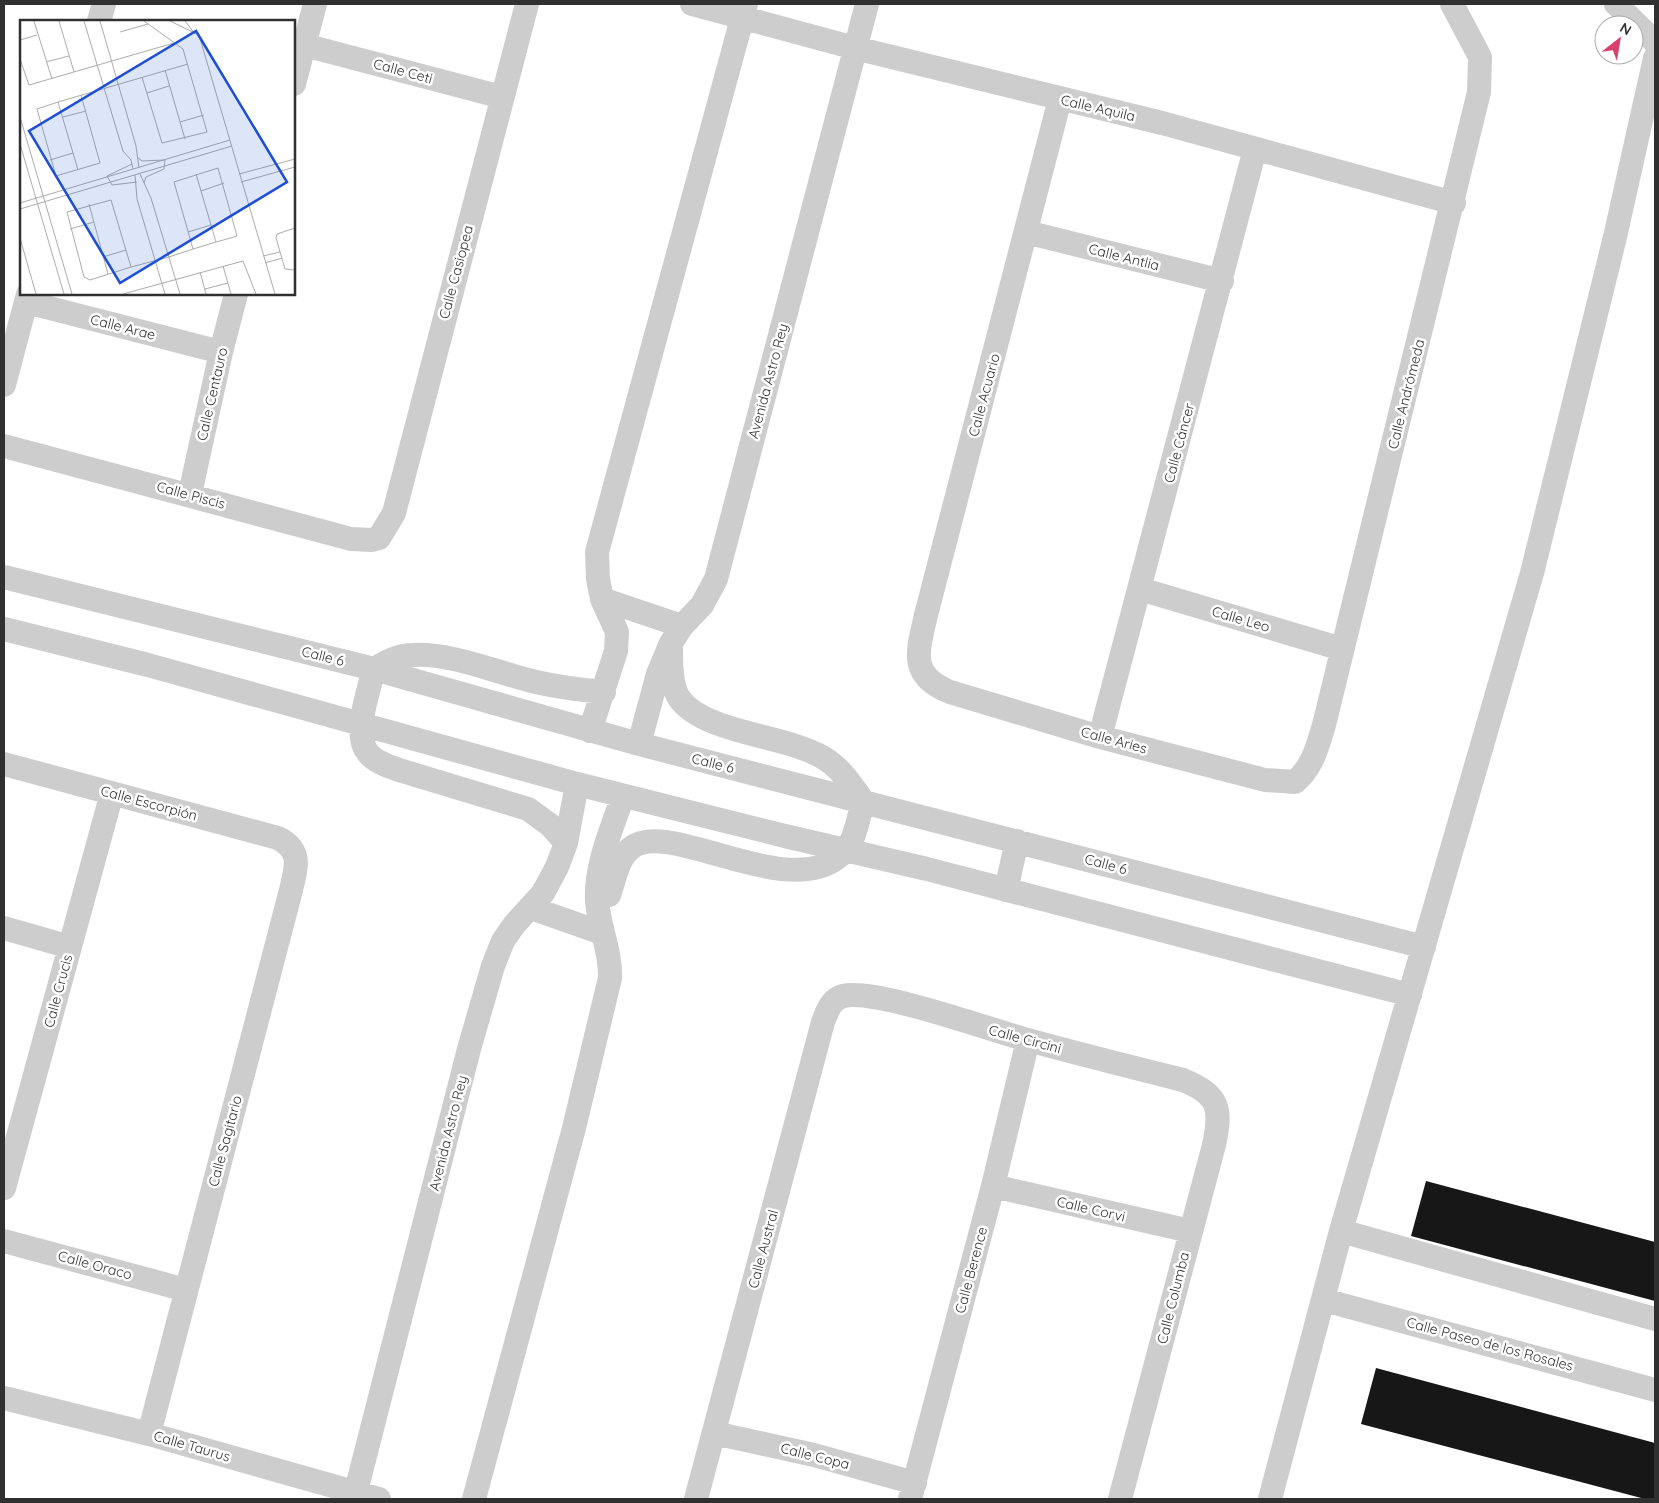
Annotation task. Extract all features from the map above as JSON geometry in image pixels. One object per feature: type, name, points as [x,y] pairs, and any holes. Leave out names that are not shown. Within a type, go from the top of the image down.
[{"type":"street","points":[[99,20],[104,4]]},
{"type":"street","points":[[295,80],[315,4]]},
{"type":"street","name":"Calle Casiopea","points":[[379,538],[394,513],[528,4]]},
{"type":"street","name":"Calle Aquila","points":[[692,4],[744,11],[855,48],[1162,123],[1454,202]]},
{"type":"street","name":"Avenida Astro Rey","points":[[639,744],[658,674],[677,634],[702,604],[716,579],[867,4]]},
{"type":"street","name":"Calle Andrómeda","points":[[1295,782],[1306,772],[1314,759],[1454,202],[1479,92],[1480,57],[1475,44],[1452,4]]},
{"type":"street","points":[[1616,4],[1650,38]]},
{"type":"street","points":[[1634,4],[1650,38]]},
{"type":"street","points":[[590,731],[616,651],[617,632],[602,599],[598,578],[597,552],[744,11]]},
{"type":"street","name":"Calle Ceti","points":[[304,45],[502,97]]},
{"type":"street","points":[[1270,1499],[1341,1231],[1532,572],[1612,247],[1655,58]]},
{"type":"street","name":"Calle Acuario","points":[[935,686],[926,679],[920,668],[918,652],[1060,99]]},
{"type":"street","name":"Calle Cáncer","points":[[1100,737],[1256,149]]},
{"type":"street","name":"Calle Antlia","points":[[1026,232],[1222,282]]},
{"type":"street","name":"Calle Centauro","points":[[190,494],[221,352],[236,295]]},
{"type":"street","points":[[4,385],[27,298]]},
{"type":"street","name":"Calle Arae","points":[[27,298],[221,352]]},
{"type":"street","name":"Calle Piscis","points":[[4,446],[190,494],[352,539],[371,540],[379,538]]},
{"type":"street","name":"Calle 6","points":[[4,577],[374,669],[639,744],[1424,947]]},
{"type":"street","name":"Calle Leo","points":[[1140,589],[1342,649]]},
{"type":"street","points":[[601,927],[620,862],[637,844],[653,842],[671,843],[795,872],[821,868],[848,849],[864,801],[848,779],[824,757],[773,738],[726,727],[695,711],[679,698],[673,680],[677,634],[602,599]]},
{"type":"street","points":[[4,629],[148,665],[623,796],[789,837],[848,849],[1410,995]]},
{"type":"street","points":[[566,843],[550,824],[528,809],[381,762],[368,754],[362,744],[361,725],[374,669],[395,658],[412,655],[431,656],[473,664],[536,682],[576,690],[604,692]]},
{"type":"street","name":"Calle Aries","points":[[935,686],[1100,737],[1265,780],[1295,782]]},
{"type":"street","name":"Calle Escorpión","points":[[4,764],[268,834],[287,842],[292,847]]},
{"type":"street","name":"Avenida Astro Rey","points":[[355,1496],[469,1050],[493,966],[503,941],[514,925],[531,908],[548,884],[566,843],[577,784]]},
{"type":"street","name":"Calle Crucis","points":[[4,1188],[112,793]]},
{"type":"street","points":[[474,1499],[572,1138],[601,1019],[610,965],[597,900],[598,876],[623,796]]},
{"type":"street","points":[[1006,890],[1017,841]]},
{"type":"street","name":"Calle Sagitario","points":[[149,1434],[291,890],[296,866],[292,847]]},
{"type":"street","points":[[531,908],[601,927]]},
{"type":"street","points":[[4,928],[70,946]]},
{"type":"street","name":"Calle Circini","points":[[834,1000],[843,996],[854,995],[883,998],[1028,1040],[1183,1080],[1199,1087],[1212,1097]]},
{"type":"street","name":"Calle Austral","points":[[696,1499],[823,1022],[834,1000]]},
{"type":"street","name":"Calle Berence","points":[[913,1491],[993,1186],[1028,1040]]},
{"type":"street","name":"Calle Columba","points":[[1120,1499],[1219,1121],[1218,1110],[1212,1097]]},
{"type":"street","name":"Calle Corvi","points":[[993,1186],[1190,1231]]},
{"type":"street","points":[[1341,1231],[1655,1319]]},
{"type":"street","name":"Calle Oraco","points":[[4,1240],[186,1290]]},
{"type":"street","name":"Calle Paseo de los Rosales","points":[[1324,1300],[1655,1390]]},
{"type":"street","name":"Calle Taurus","points":[[4,1398],[149,1434],[355,1496],[379,1499]]},
{"type":"street","name":"Calle Copa","points":[[714,1432],[814,1455],[913,1491]]},
{"type":"building","points":[[1426,1181],[1655,1242],[1655,1301],[1411,1236]]},
{"type":"building","points":[[1376,1368],[1655,1443],[1655,1499],[1645,1499],[1361,1424]]}]
